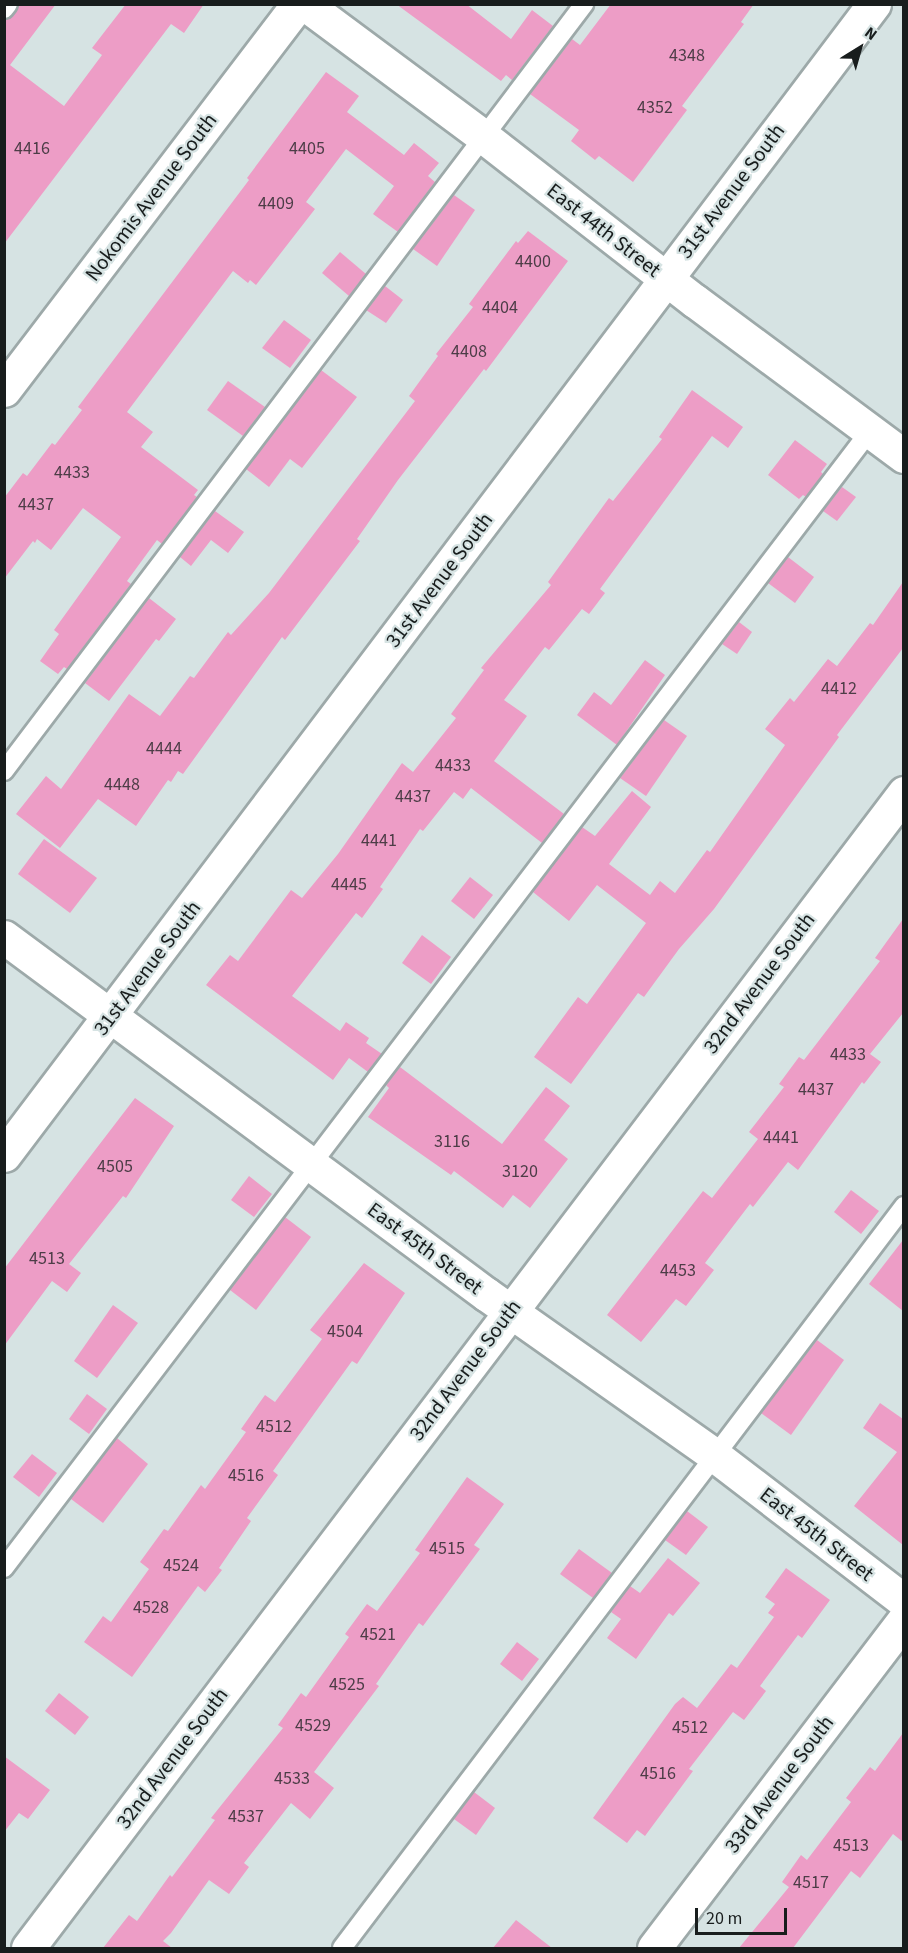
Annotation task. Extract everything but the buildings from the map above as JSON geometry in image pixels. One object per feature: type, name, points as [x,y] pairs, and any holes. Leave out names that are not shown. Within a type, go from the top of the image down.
[{"type":"street","name":"Nokomis Avenue South","points":[[4,390],[298,4]]},
{"type":"street","name":"East 44th Street","points":[[304,4],[484,136],[665,278],[903,456]]},
{"type":"street","name":"31st Avenue South","points":[[4,1155],[874,4]]},
{"type":"street","name":"32nd Avenue South","points":[[28,1948],[903,793]]},
{"type":"street","name":"East 45th Street","points":[[4,937],[510,1310],[714,1455],[903,1600]]},
{"type":"street","name":"33rd Avenue South","points":[[654,1948],[903,1620]]},
{"type":"lane","points":[[4,9],[8,4]]},
{"type":"lane","points":[[4,771],[584,4]]},
{"type":"lane","points":[[4,1568],[870,431]]},
{"type":"lane","points":[[342,1948],[903,1206]]}]
